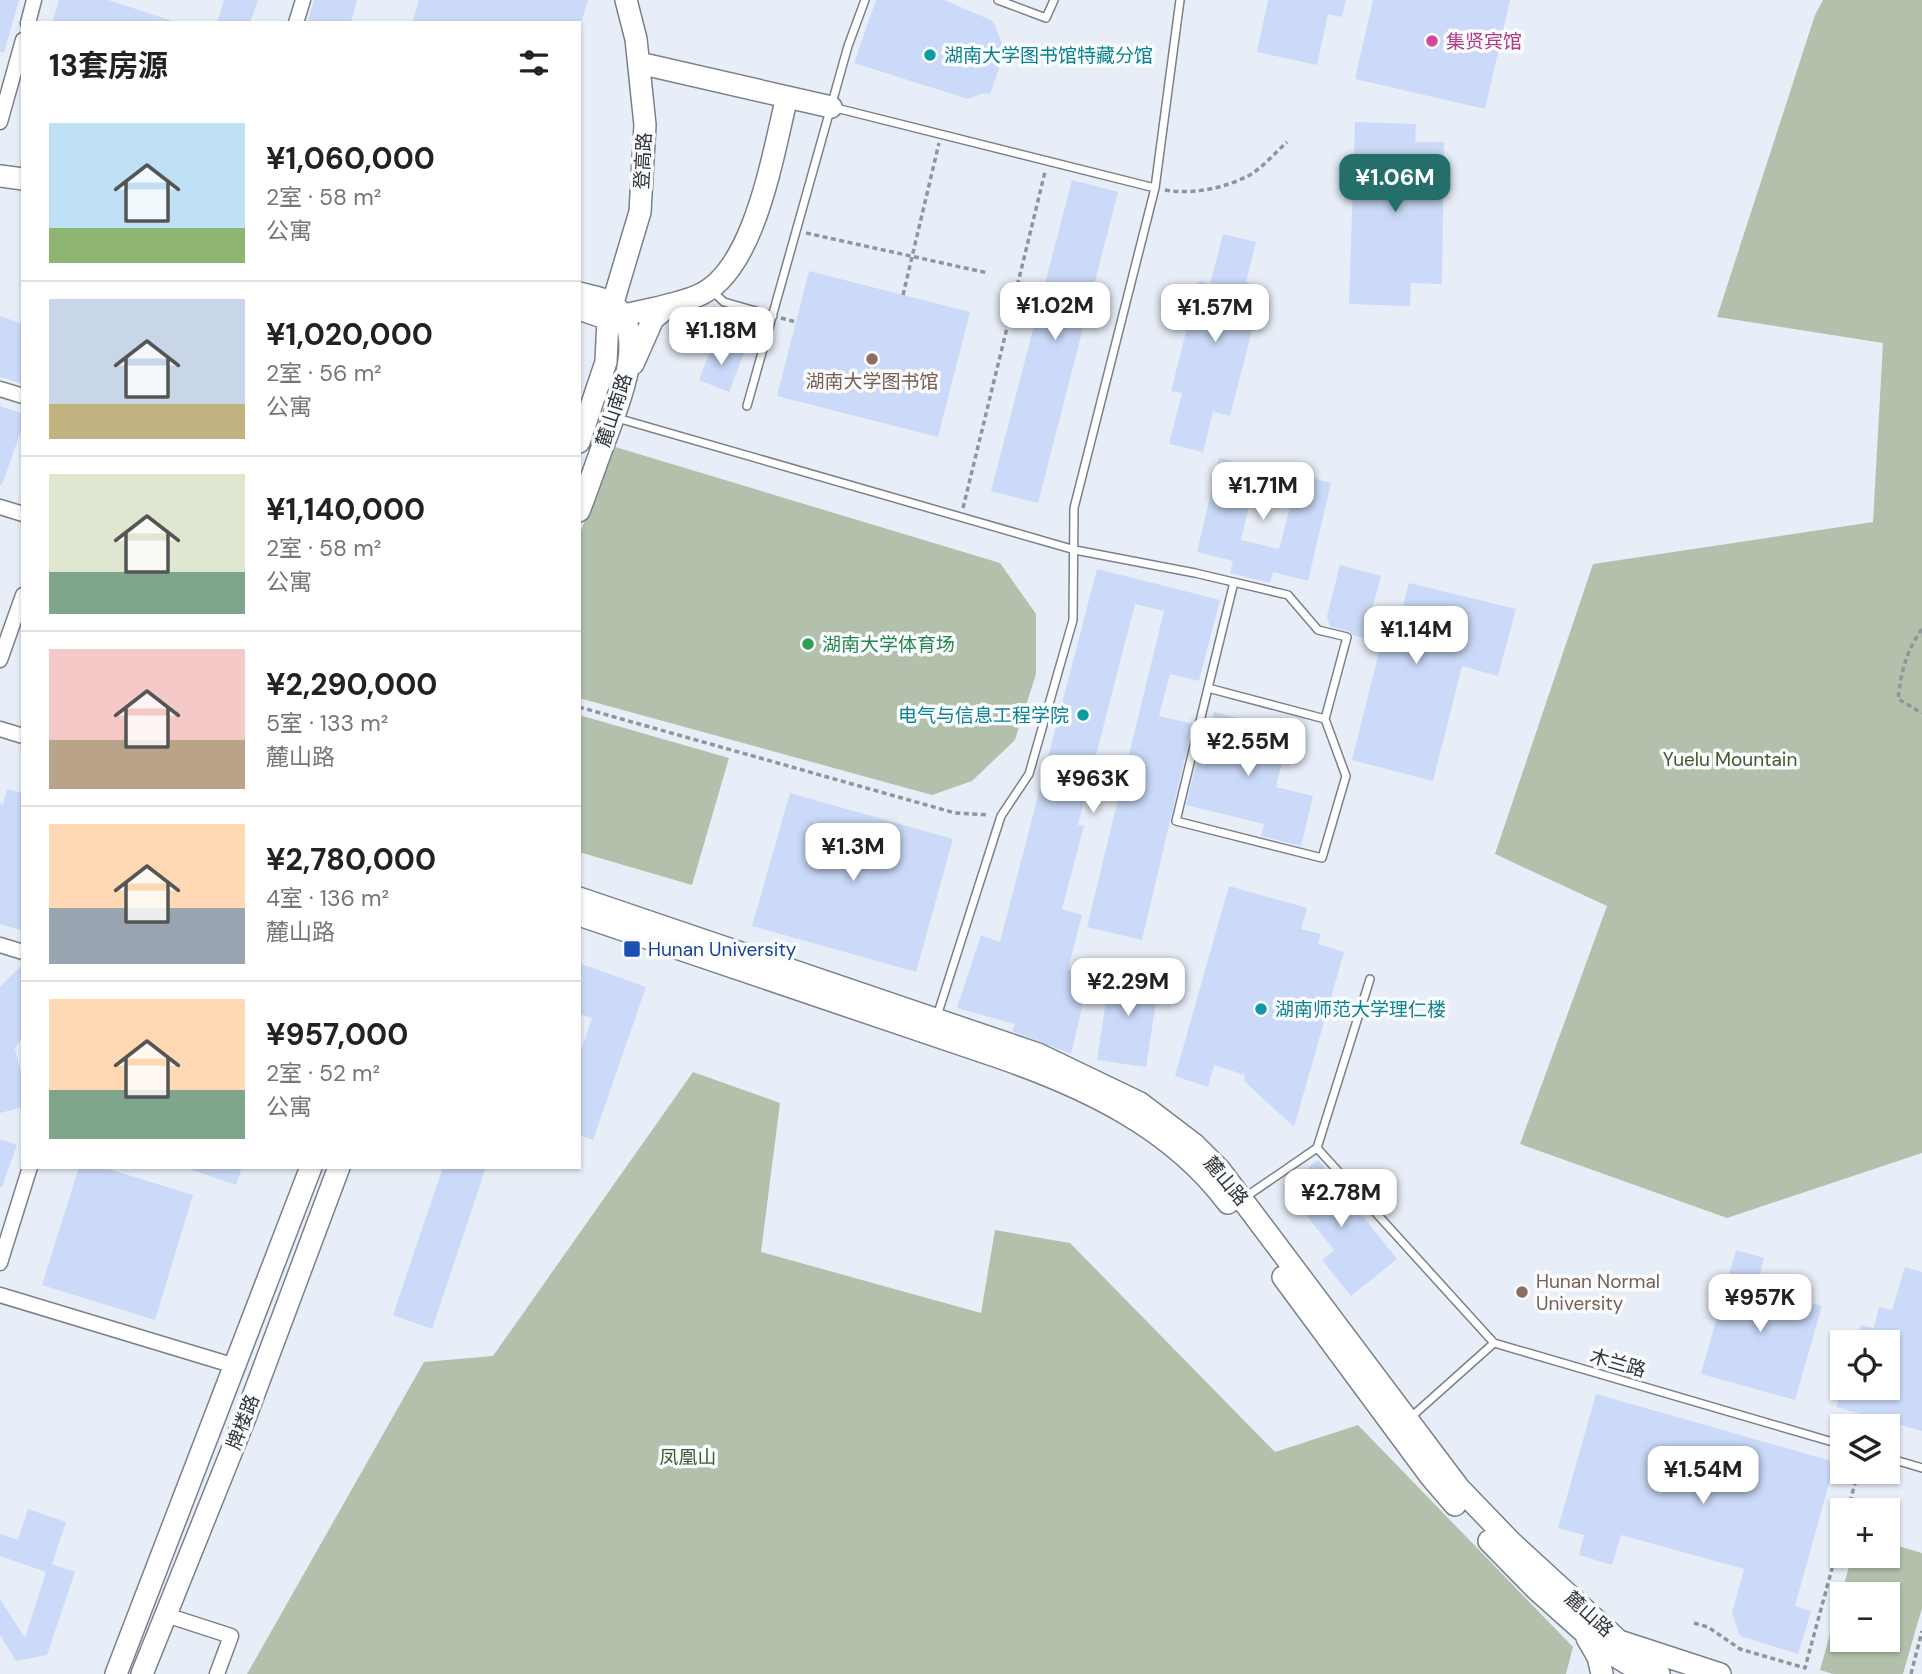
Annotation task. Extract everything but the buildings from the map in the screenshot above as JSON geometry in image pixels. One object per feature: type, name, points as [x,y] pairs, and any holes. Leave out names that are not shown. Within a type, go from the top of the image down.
[{"type":"main road","name":"登高路","points":[[614,313],[640,212],[645,125],[636,39],[626,0]]},
{"type":"main road","points":[[639,63],[831,107]]},
{"type":"main road","points":[[581,309],[614,313],[672,303],[699,296],[721,279],[738,259],[752,230],[787,97]]},
{"type":"main road","points":[[0,163],[21,166]]},
{"type":"main road","points":[[0,176],[21,179]]},
{"type":"main road","points":[[581,294],[614,313]]},
{"type":"main road","points":[[621,396],[647,329],[653,319],[672,303]]},
{"type":"main road","points":[[581,436],[606,362],[614,313]]},
{"type":"main road","name":"麓山南路","points":[[581,505],[621,396],[629,356],[629,336],[614,313]]},
{"type":"main road","name":"麓山路","points":[[581,899],[1038,1054],[1140,1103],[1194,1144],[1220,1170],[1474,1506],[1620,1662],[1720,1674]]},
{"type":"main road","name":"麓山路","points":[[581,916],[1033,1069],[1124,1112],[1148,1127],[1194,1164],[1215,1186],[1453,1502],[1537,1590],[1620,1662],[1659,1674]]},
{"type":"main road","name":"牌楼路","points":[[116,1674],[310,1169]]},
{"type":"main road","name":"牌楼路","points":[[142,1674],[245,1418],[339,1169]]},
{"type":"street","points":[[28,21],[34,0]]},
{"type":"street","points":[[297,21],[303,0]]},
{"type":"street","points":[[0,122],[21,47]]},
{"type":"street","points":[[0,389],[21,395]]},
{"type":"street","points":[[0,507],[21,513]]},
{"type":"street","points":[[0,660],[21,602]]},
{"type":"street","points":[[0,729],[21,735]]},
{"type":"street","points":[[0,945],[21,951]]},
{"type":"street","points":[[0,1263],[29,1169]]},
{"type":"street","points":[[0,1295],[235,1366]]},
{"type":"street","points":[[166,1615],[230,1636],[217,1674]]},
{"type":"lane","points":[[747,406],[831,107],[866,0]]},
{"type":"lane","points":[[998,0],[1046,18],[1054,0]]},
{"type":"lane","points":[[936,1019],[1001,816],[1029,775],[1073,620],[1074,509],[1156,188],[1180,0]]},
{"type":"lane","points":[[831,107],[1156,188]]},
{"type":"lane","points":[[709,288],[724,302],[773,316]]},
{"type":"lane","points":[[613,416],[1075,550],[1234,582],[1288,595],[1318,630],[1347,637],[1325,719],[1346,776],[1322,858],[1176,821],[1234,582]]},
{"type":"lane","points":[[1208,688],[1325,719]]},
{"type":"lane","points":[[1242,1199],[1317,1147],[1370,979]]},
{"type":"lane","points":[[1317,1147],[1494,1343],[1409,1420]]},
{"type":"lane","name":"木兰路","points":[[1494,1343],[1830,1441]]},
{"type":"lane","points":[[1900,1462],[1922,1468]]},
{"type":"path","points":[[902,295],[942,134]]},
{"type":"path","points":[[1156,188],[1183,193],[1217,186],[1251,174],[1287,142]]},
{"type":"path","points":[[961,517],[1048,161]]},
{"type":"path","points":[[797,231],[988,273]]},
{"type":"path","points":[[1922,629],[1902,667],[1898,699],[1922,713]]},
{"type":"path","points":[[581,708],[955,813],[1001,816]]},
{"type":"path","points":[[1851,1498],[1855,1483],[1909,1474]]},
{"type":"path","points":[[1694,1623],[1708,1627],[1740,1648],[1805,1668],[1832,1568]]},
{"type":"path","points":[[1911,1674],[1922,1631]]},
{"type":"green space","name":"Yuelu Mountain","points":[[1823,0],[1922,0],[1922,1153],[1727,1218],[1520,1144],[1607,906],[1495,854],[1593,564],[1873,522],[1883,343],[1717,317],[1815,15]]},
{"type":"green space","name":"湖南大学体育场","points":[[612,446],[1000,563],[1036,614],[1036,674],[1015,740],[972,781],[932,795],[581,699],[581,531]]},
{"type":"green space","points":[[581,716],[729,758],[692,885],[581,853]]},
{"type":"green space","name":"凤凰山","points":[[693,1072],[780,1103],[761,1252],[981,1313],[995,1230],[1070,1243],[1275,1452],[1358,1425],[1573,1647],[1566,1674],[247,1674],[424,1362],[493,1356]]},
{"type":"green space","points":[[1900,1547],[1922,1553],[1922,1608],[1903,1674],[1833,1674],[1820,1670],[1830,1634],[1830,1652],[1900,1652],[1900,1582],[1845,1582],[1849,1568],[1900,1568]]},
{"type":"place","name":"集贤宾馆","points":[[1432,41]]},
{"type":"place","name":"湖南大学图书馆特藏分馆","points":[[930,55]]},
{"type":"place","name":"湖南大学图书馆","points":[[872,359]]},
{"type":"place","name":"湖南大学体育场","points":[[808,644]]},
{"type":"place","name":"电气与信息工程学院","points":[[1083,715]]},
{"type":"place","name":"Hunan University","points":[[632,949]]},
{"type":"place","name":"湖南师范大学理仁楼","points":[[1261,1009]]},
{"type":"place","name":"Hunan Normal University","points":[[1522,1292]]}]
